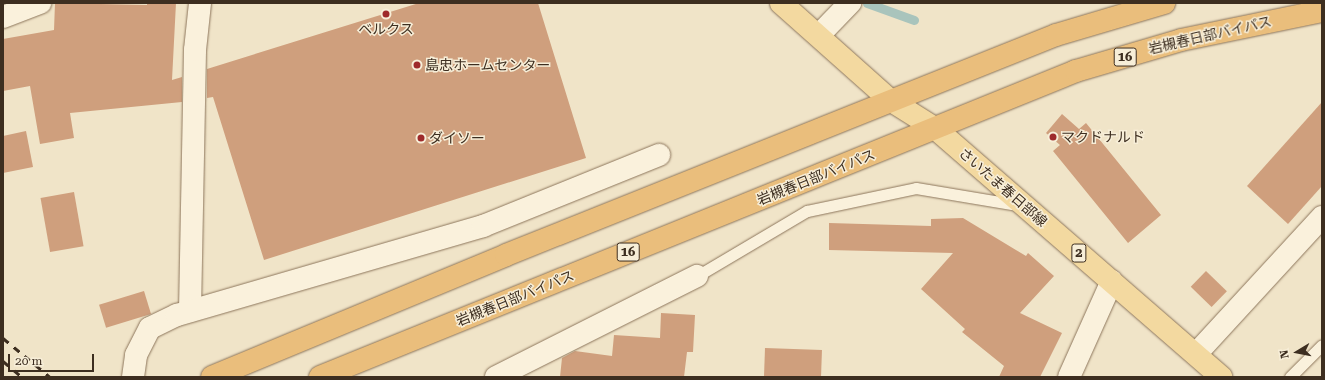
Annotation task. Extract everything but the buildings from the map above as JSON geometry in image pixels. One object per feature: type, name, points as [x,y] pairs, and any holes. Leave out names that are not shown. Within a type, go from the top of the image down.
[{"type":"highway","points":[[214,376],[506,254],[1056,34],[1164,3]]},
{"type":"highway","name":"岩槻春日部バイパス","points":[[320,377],[936,129],[1076,71],[1181,40],[1322,11]]},
{"type":"main road","name":"さいたま春日部線","points":[[781,3],[890,100],[936,129],[1221,377]]},
{"type":"street","points":[[3,17],[40,3]]},
{"type":"street","points":[[190,311],[195,50],[200,3]]},
{"type":"street","points":[[818,36],[845,8]]},
{"type":"street","points":[[133,377],[136,355],[150,328],[190,311],[483,226],[659,155]]},
{"type":"street","points":[[1196,354],[1322,217]]},
{"type":"street","points":[[496,377],[524,371],[697,276]]},
{"type":"street","points":[[1069,377],[1112,281]]},
{"type":"lane","points":[[697,276],[807,211],[916,188],[1025,206]]},
{"type":"lane","points":[[1290,377],[1322,345]]},
{"type":"waterway","points":[[867,3],[914,20]]},
{"type":"railway","points":[[3,338],[50,377]]},
{"type":"railway","points":[[3,361],[22,377]]},
{"type":"place","name":"ベルクス","points":[[386,14]]},
{"type":"place","name":"島忠ホームセンター","points":[[417,65]]},
{"type":"place","name":"マクドナルド","points":[[1053,137]]},
{"type":"place","name":"ダイソー","points":[[421,138]]}]
